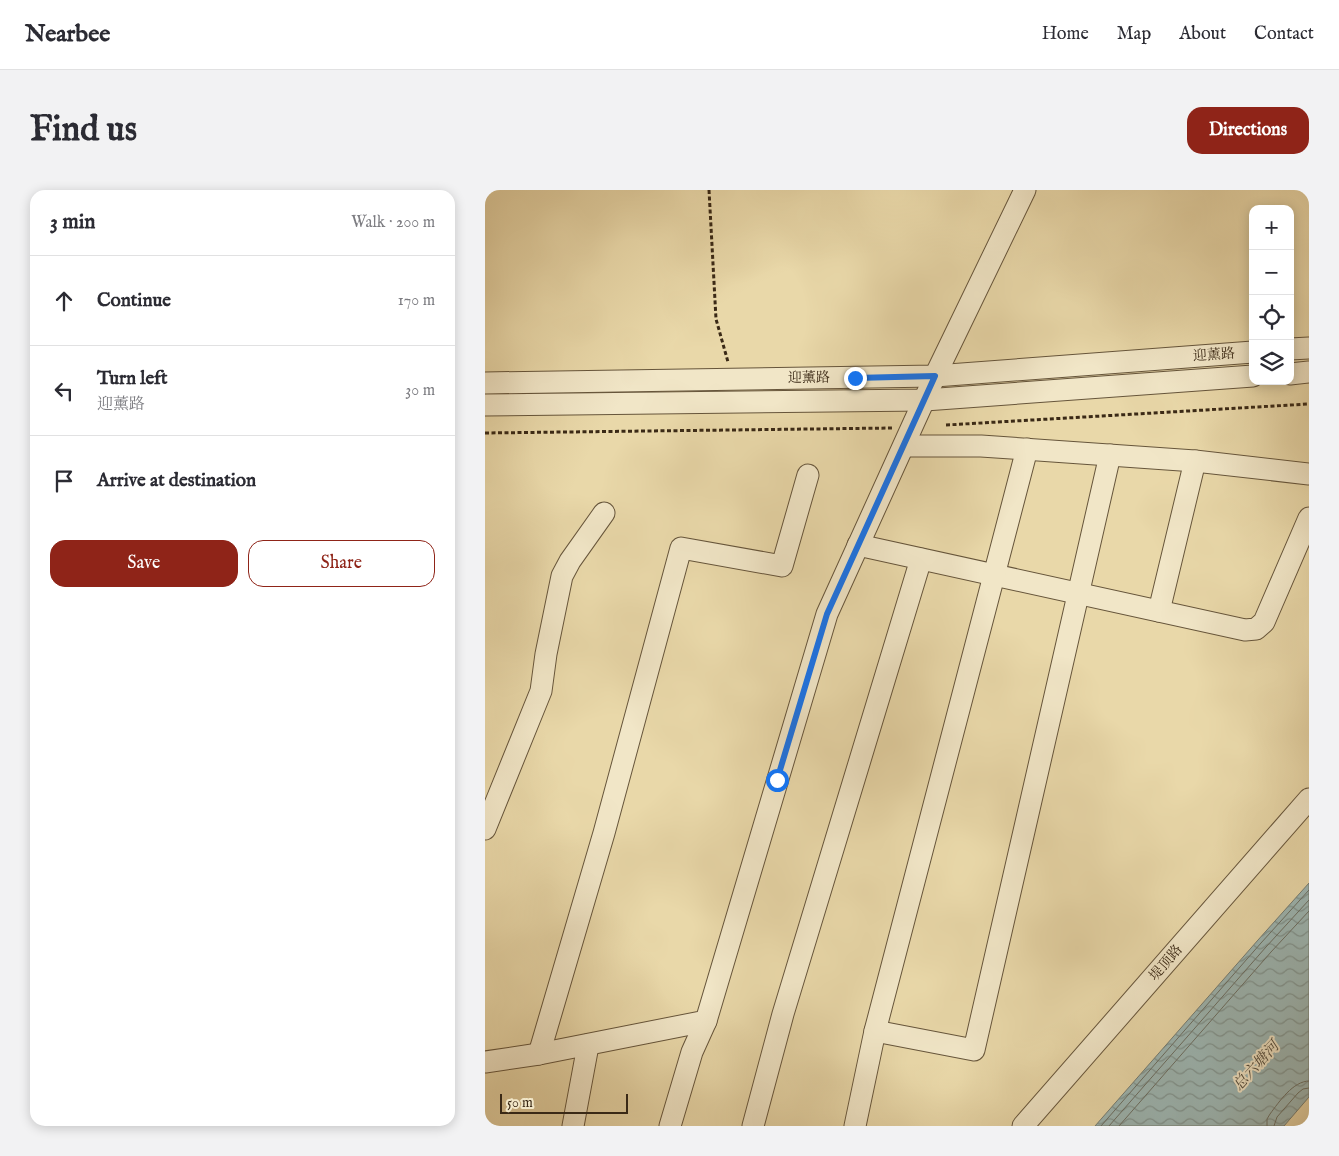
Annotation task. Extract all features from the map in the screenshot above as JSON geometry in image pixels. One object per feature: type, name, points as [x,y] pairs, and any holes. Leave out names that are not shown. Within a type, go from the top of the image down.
[{"type":"street","points":[[670,1126],[691,1052],[707,1021],[827,614],[935,376],[1025,190]]},
{"type":"street","points":[[1294,350],[1309,348]]},
{"type":"street","name":"迎薰路","points":[[485,383],[935,376],[1249,352]]},
{"type":"street","points":[[1294,374],[1309,372]]},
{"type":"street","name":"迎薰路","points":[[485,405],[925,400],[1249,376]]},
{"type":"street","points":[[903,446],[981,446],[1027,449],[1195,461],[1309,474]]},
{"type":"street","points":[[855,1126],[875,1030],[1027,449]]},
{"type":"street","points":[[875,1030],[974,1050],[1111,455]]},
{"type":"street","points":[[1159,611],[1195,461]]},
{"type":"street","points":[[539,1054],[604,833],[681,548],[782,566],[808,476]]},
{"type":"street","points":[[485,829],[541,691],[546,654],[562,576],[570,561],[604,513]]},
{"type":"street","points":[[858,545],[1245,630],[1256,629],[1264,622],[1309,518]]},
{"type":"street","points":[[753,1126],[783,1014],[921,559]]},
{"type":"street","name":"堤顶路","points":[[1023,1126],[1309,799]]},
{"type":"street","points":[[485,1062],[539,1054],[707,1021]]},
{"type":"street","points":[[573,1126],[587,1045]]},
{"type":"path","points":[[709,190],[716,319],[728,362]]},
{"type":"water","name":"总六塘河","points":[[1309,883],[1309,1097],[1284,1126],[1095,1126],[1258,940]]},
{"type":"route","points":[[777,780],[827,614],[935,376],[855,378]]}]
